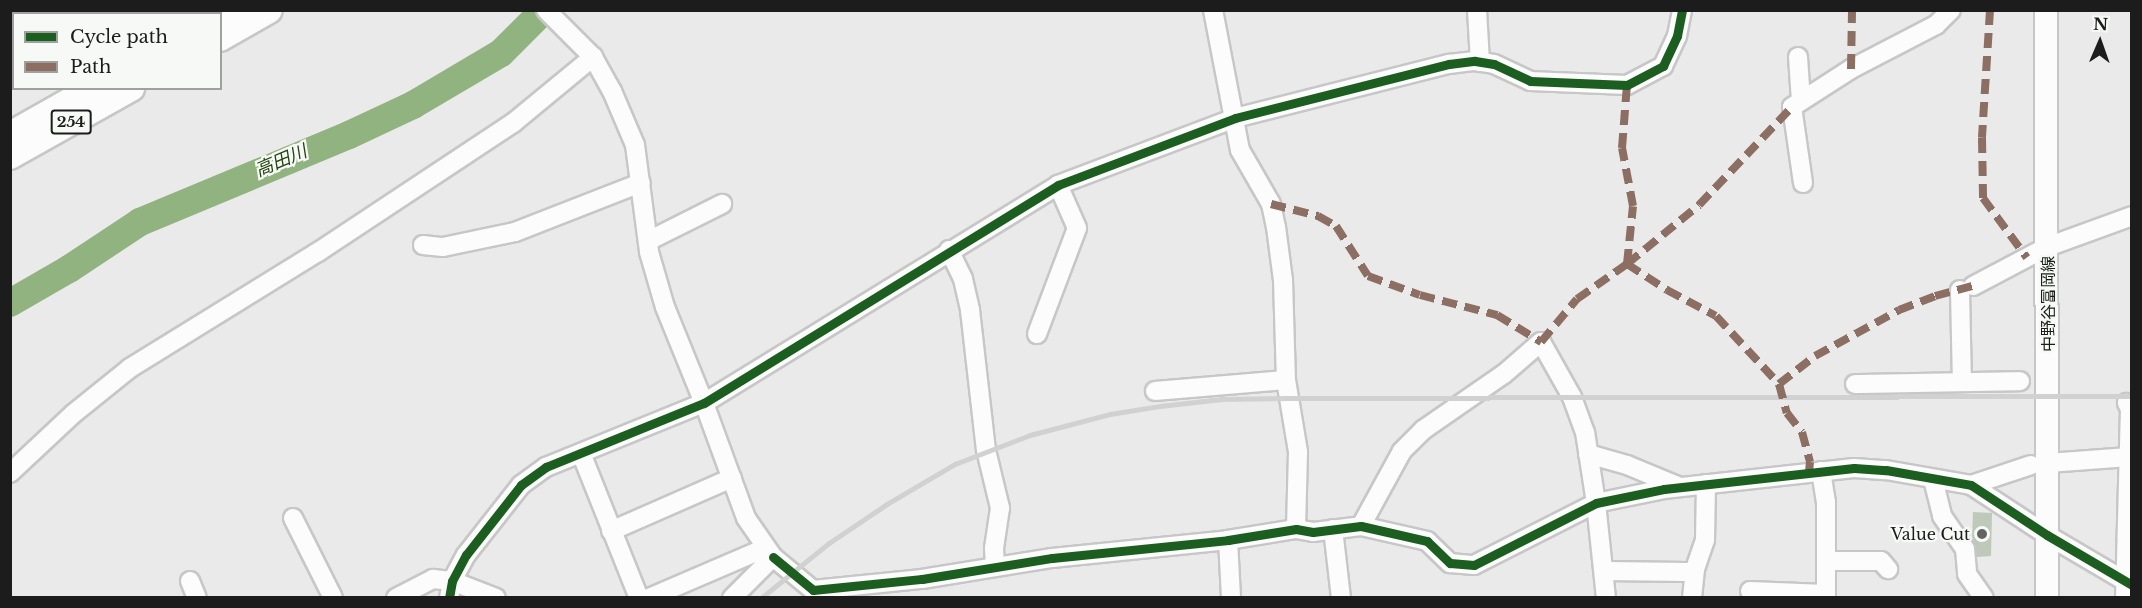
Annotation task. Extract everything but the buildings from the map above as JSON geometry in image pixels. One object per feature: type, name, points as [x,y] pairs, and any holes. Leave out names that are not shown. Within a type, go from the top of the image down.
[{"type":"highway","points":[[222,37],[268,10]]},
{"type":"highway","name":"254","points":[[10,135],[89,90]]},
{"type":"highway","name":"254","points":[[10,156],[127,90]]},
{"type":"main road","name":"中野谷富岡線","points":[[2046,10],[2047,247],[2040,464],[2048,535],[2047,597]]},
{"type":"street","points":[[546,10],[588,51],[612,91],[635,145],[648,241],[665,307],[704,402],[746,518],[769,552],[813,590],[922,579],[1052,558],[1228,540],[1296,529],[1313,532],[1361,526],[1427,541],[1450,563],[1474,565],[1596,503],[1681,487],[1854,468],[1971,485],[2127,588]]},
{"type":"street","points":[[1213,10],[1240,150],[1271,204],[1276,227],[1283,280],[1286,380],[1298,452],[1296,529]]},
{"type":"street","points":[[1477,10],[1480,62]]},
{"type":"street","points":[[450,589],[466,555],[521,485],[546,467],[704,402],[1058,185],[1235,118],[1449,64],[1480,62],[1494,64],[1530,81],[1627,85],[1664,66],[1677,36],[1682,10]]},
{"type":"street","points":[[1803,183],[1792,107],[1851,69],[1936,25],[1951,10]]},
{"type":"street","points":[[10,473],[73,414],[130,368],[318,252],[513,123],[588,51]]},
{"type":"street","points":[[1798,57],[1801,101]]},
{"type":"street","points":[[423,244],[443,247],[515,232],[641,183]]},
{"type":"street","points":[[1037,334],[1077,228],[1058,185]]},
{"type":"street","points":[[648,241],[722,204]]},
{"type":"street","points":[[1962,382],[1966,288],[2047,247],[2132,216]]},
{"type":"street","points":[[949,250],[963,279],[970,310],[986,450],[1000,508],[994,548],[995,567]]},
{"type":"street","points":[[1361,526],[1402,451],[1423,430],[1504,374],[1540,342],[1572,397],[1585,432],[1605,571],[1606,597]]},
{"type":"street","points":[[1155,391],[1286,380]]},
{"type":"street","points":[[1855,384],[2020,381]]},
{"type":"street","points":[[2127,403],[2130,409],[2127,588]]},
{"type":"street","points":[[581,453],[639,597]]},
{"type":"street","points":[[1971,485],[2040,464],[2130,453]]},
{"type":"street","points":[[1588,454],[1627,465],[1681,487]]},
{"type":"street","points":[[1750,591],[1826,596],[1826,502],[1821,471]]},
{"type":"street","points":[[611,531],[732,478]]},
{"type":"street","points":[[1933,479],[1942,516],[1965,549],[1966,574],[1984,597]]},
{"type":"street","points":[[1692,597],[1695,569],[1705,540],[1706,484]]},
{"type":"street","points":[[293,518],[333,597]]},
{"type":"street","points":[[1333,529],[1341,597]]},
{"type":"street","points":[[1228,540],[1231,597]]},
{"type":"street","points":[[649,597],[769,552]]},
{"type":"street","points":[[732,597],[769,552]]},
{"type":"street","points":[[1826,561],[1881,561],[1888,569]]},
{"type":"street","points":[[1605,571],[1688,572]]},
{"type":"street","points":[[396,597],[433,579],[450,589],[496,597]]},
{"type":"street","points":[[922,579],[922,597]]},
{"type":"waterway","name":"高田川","points":[[10,303],[69,269],[140,222],[349,135],[413,105],[501,53],[544,10]]},
{"type":"railway","points":[[761,598],[829,543],[887,504],[955,464],[1030,435],[1110,414],[1160,406],[1222,399],[1288,398],[2132,396]]},
{"type":"marked path","points":[[1851,69],[1852,10]]},
{"type":"marked path","points":[[1990,10],[1982,138],[1983,198],[2027,258]]},
{"type":"marked path","points":[[1627,85],[1622,148],[1633,206],[1627,264]]},
{"type":"marked path","points":[[1271,204],[1318,216],[1336,226],[1368,276],[1420,295],[1497,315],[1541,342],[1577,299],[1627,264],[1699,205],[1792,107]]},
{"type":"marked path","points":[[1627,264],[1667,290],[1716,316],[1779,384],[1815,356],[1899,310],[1935,296],[1973,286]]},
{"type":"marked path","points":[[1779,384],[1787,413],[1802,432],[1810,462],[1809,472]]},
{"type":"cycle path","points":[[449,598],[452,581],[466,555],[521,485],[546,467],[704,403],[1058,185],[1235,118],[1449,64],[1475,61],[1494,64],[1530,81],[1627,85],[1663,66],[1677,36],[1682,10]]},
{"type":"cycle path","points":[[773,557],[813,590],[922,579],[1052,558],[1228,540],[1296,529],[1313,532],[1361,526],[1427,541],[1450,563],[1474,565],[1596,503],[1664,489],[1854,468],[1886,470],[1971,485],[2047,535],[2132,585]]},
{"type":"place","name":"Value Cut","points":[[1982,534]]}]
